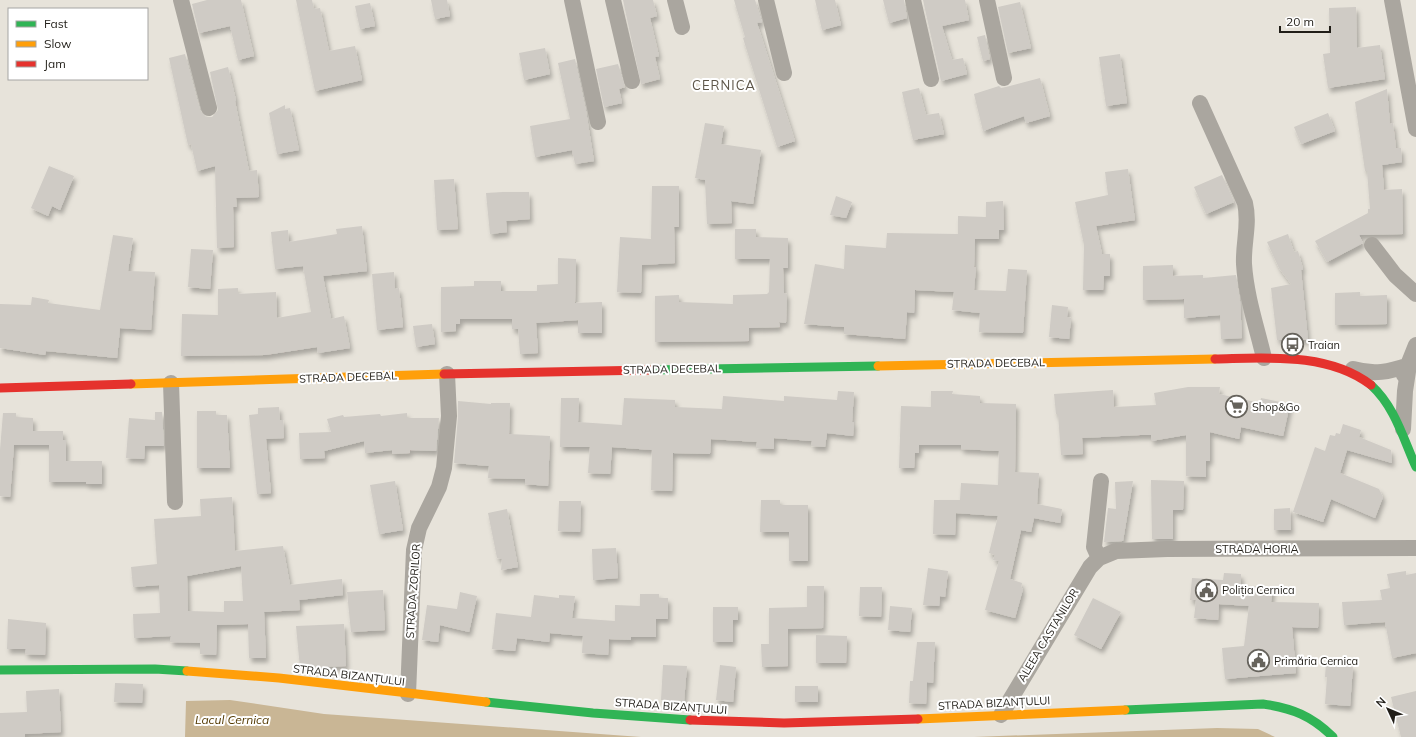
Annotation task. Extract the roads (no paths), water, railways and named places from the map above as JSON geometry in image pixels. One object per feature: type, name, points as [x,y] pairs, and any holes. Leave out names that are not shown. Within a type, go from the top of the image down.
[{"type":"main road","name":"STRADA DECEBAL","points":[[0,388],[447,374],[1264,358],[1326,363],[1343,367],[1366,381],[1378,391],[1388,405],[1403,434],[1416,467]]},
{"type":"main road","name":"STRADA BIZANȚULUI","points":[[0,670],[155,669],[279,678],[408,694],[593,713],[701,721],[784,723],[1263,704],[1283,706],[1307,715],[1333,737]]},
{"type":"street","points":[[182,0],[209,108]]},
{"type":"street","points":[[572,0],[598,122]]},
{"type":"street","points":[[613,0],[632,81]]},
{"type":"street","points":[[674,0],[682,27]]},
{"type":"street","points":[[766,0],[784,74]]},
{"type":"street","points":[[913,0],[931,79]]},
{"type":"street","points":[[986,0],[1004,78]]},
{"type":"street","points":[[1392,0],[1416,129]]},
{"type":"street","points":[[1200,103],[1246,203],[1249,216],[1244,264],[1264,358]]},
{"type":"street","points":[[1372,245],[1396,275],[1416,294]]},
{"type":"street","points":[[1403,434],[1405,390],[1416,345]]},
{"type":"street","points":[[1388,405],[1410,366]]},
{"type":"street","name":"STRADA DECEBAL","points":[[1343,367],[1371,373],[1392,371],[1410,366]]},
{"type":"street","name":"STRADA ZORILOR","points":[[408,694],[414,550],[419,528],[439,487],[444,468],[449,416],[447,374]]},
{"type":"street","points":[[171,383],[175,502]]},
{"type":"street","points":[[1099,558],[1094,547],[1101,482]]},
{"type":"street","name":"STRADA HORIA","points":[[1099,558],[1116,551],[1167,549],[1416,548]]},
{"type":"street","name":"ALEEA CASTANILOR","points":[[1001,715],[1080,582],[1099,558]]},
{"type":"water","name":"Lacul Cernica","points":[[230,700],[324,714],[641,737],[185,737],[186,701]]},
{"type":"water","points":[[1217,728],[1258,729],[1275,737],[974,737]]},
{"type":"place","name":"Traian","points":[[1292,345]]},
{"type":"place","name":"Shop&Go","points":[[1237,407]]},
{"type":"place","name":"Poliția Cernica","points":[[1206,590]]},
{"type":"place","name":"Primăria Cernica","points":[[1259,661]]},
{"type":"district","name":"CERNICA","points":[[724,85]]}]
